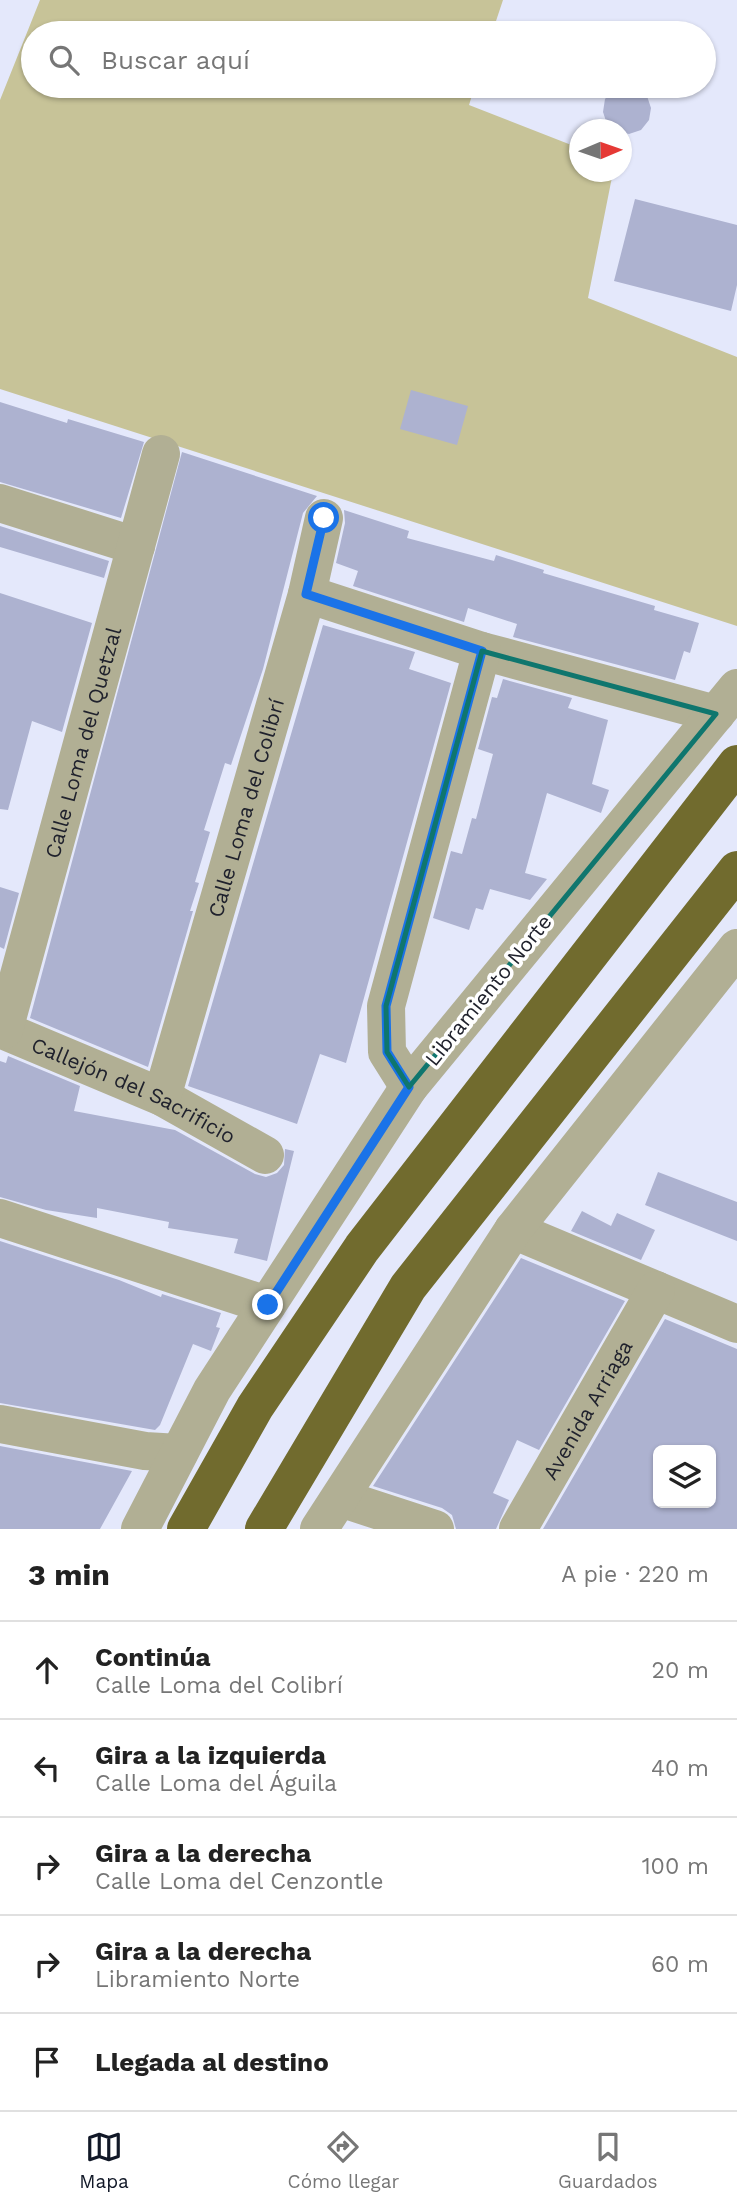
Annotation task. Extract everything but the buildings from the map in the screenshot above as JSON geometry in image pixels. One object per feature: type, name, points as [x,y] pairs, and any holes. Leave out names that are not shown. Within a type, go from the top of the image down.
[{"type":"highway","points":[[186,1529],[255,1408],[362,1248],[737,764]]},
{"type":"highway","points":[[264,1529],[408,1287],[737,870]]},
{"type":"street","name":"Calle Loma del Quetzal","points":[[2,1029],[161,454]]},
{"type":"street","points":[[0,503],[136,546]]},
{"type":"street","name":"Calle Loma del Colibrí","points":[[162,1097],[306,594],[324,518]]},
{"type":"street","points":[[306,594],[482,651],[726,701]]},
{"type":"street","points":[[409,1087],[387,1052],[386,1006],[482,651]]},
{"type":"street","name":"Libramiento Norte","points":[[140,1529],[212,1390],[409,1087],[726,701]]},
{"type":"street","points":[[319,1529],[513,1230],[737,948]]},
{"type":"street","name":"Callejón del Sacrificio","points":[[2,1029],[162,1097],[265,1155]]},
{"type":"street","points":[[0,1218],[268,1305]]},
{"type":"street","points":[[513,1230],[737,1324]]},
{"type":"street","name":"Avenida Arriaga","points":[[518,1529],[656,1290]]},
{"type":"street","points":[[0,1424],[145,1451],[180,1453]]},
{"type":"street","points":[[340,1498],[435,1529]]},
{"type":"highlighted area","points":[[482,651],[716,714],[409,1087],[387,1052],[386,1006]]},
{"type":"shaded area","points":[[40,0],[503,0],[496,21],[32,21]]},
{"type":"shaded area","points":[[21,48],[21,98],[471,98],[469,105],[569,144],[569,182],[611,182],[588,298],[737,357],[737,626],[0,389],[0,100]]},
{"type":"route","points":[[268,1305],[409,1087],[387,1052],[386,1006],[482,651],[306,594],[324,518]]}]
